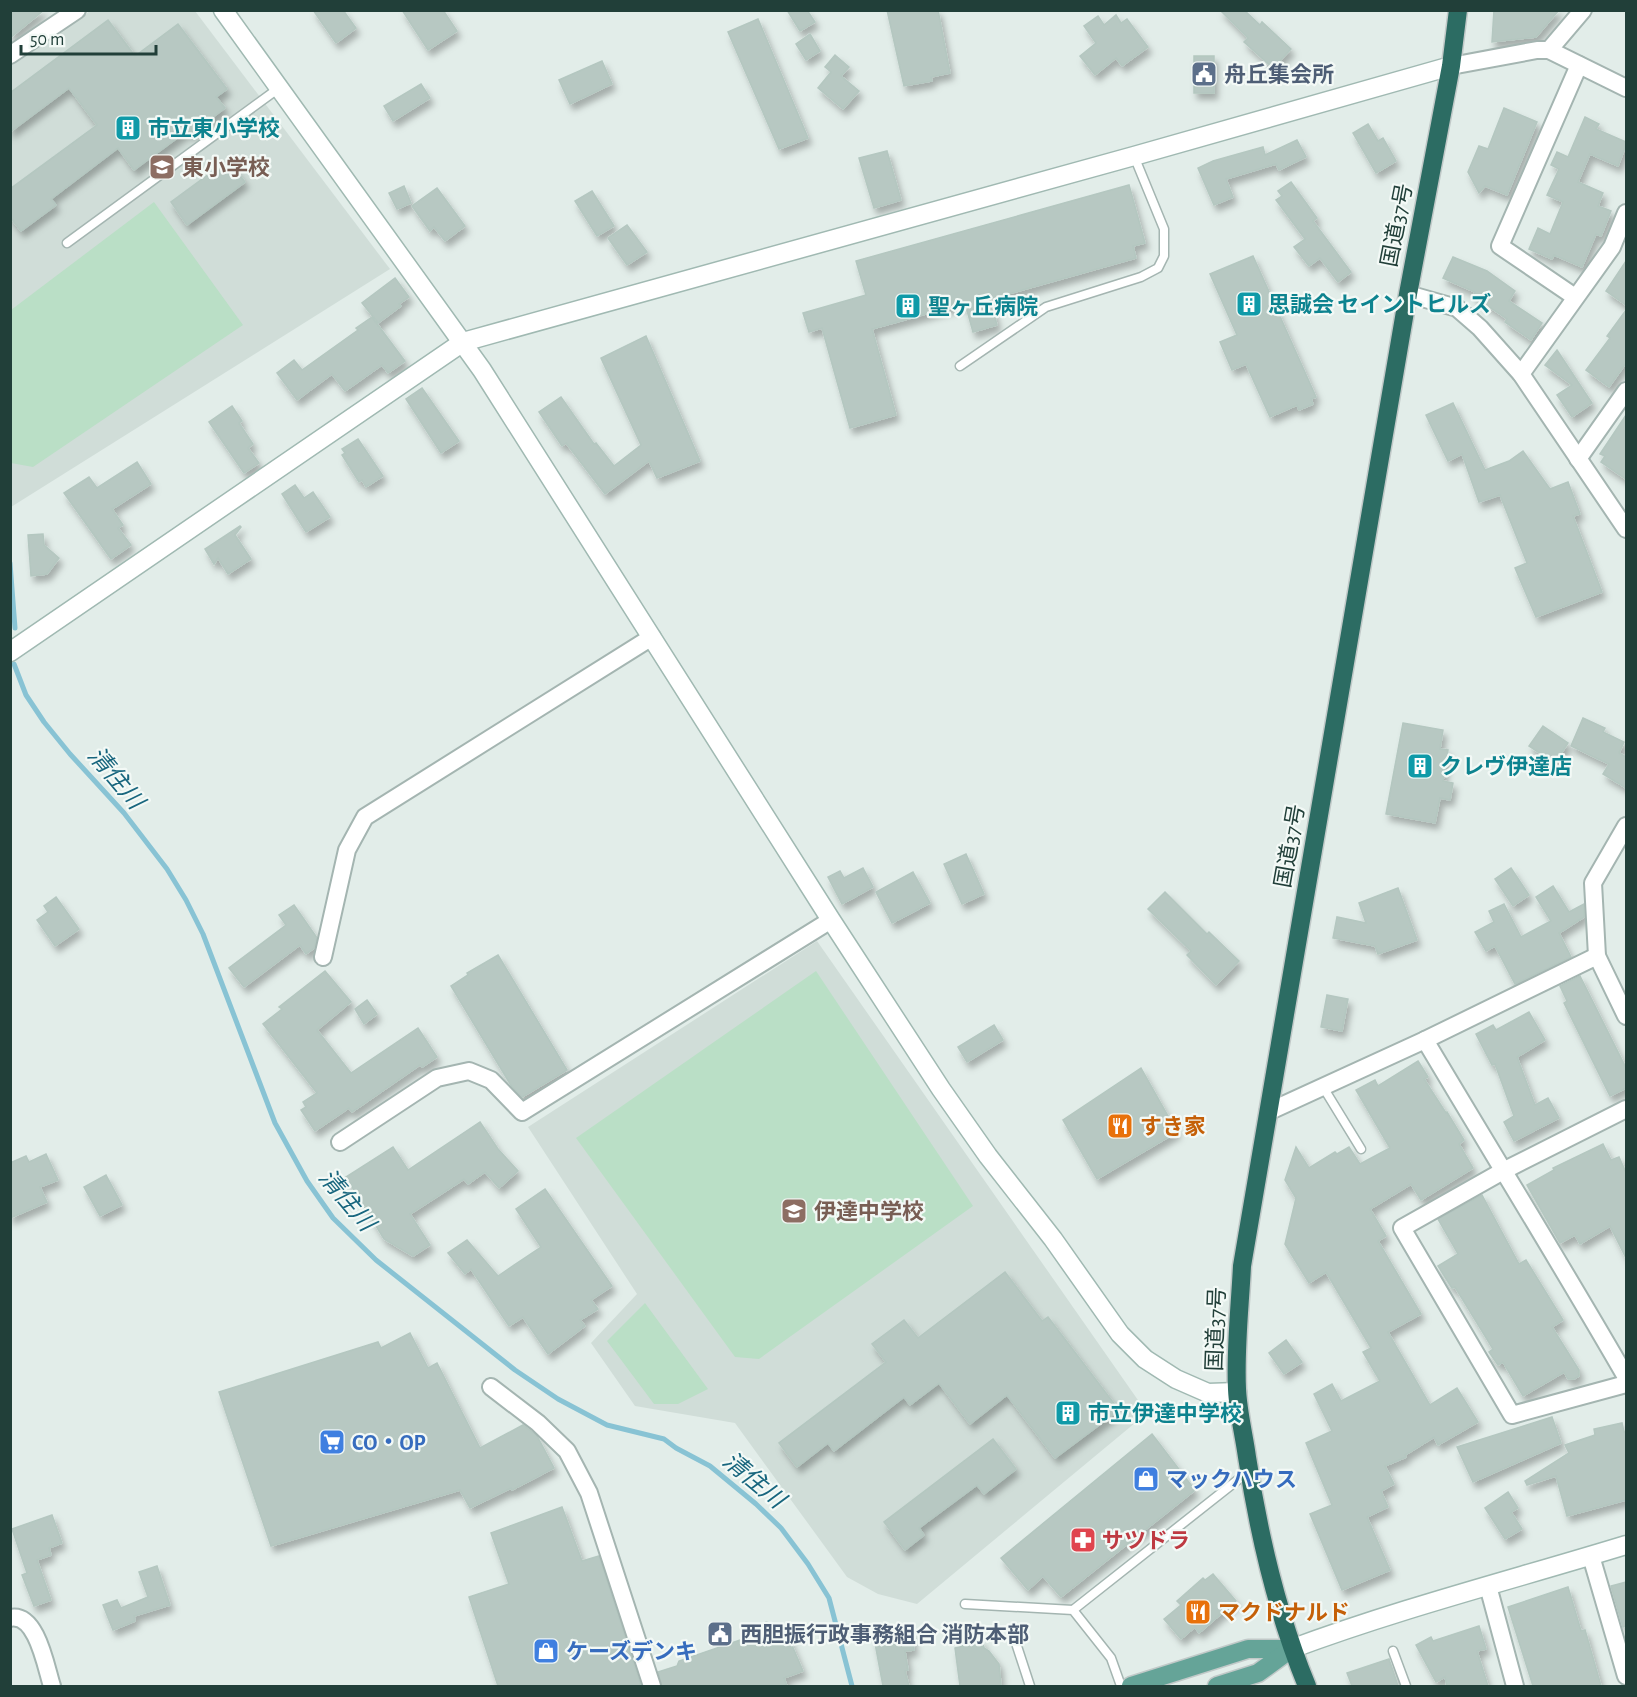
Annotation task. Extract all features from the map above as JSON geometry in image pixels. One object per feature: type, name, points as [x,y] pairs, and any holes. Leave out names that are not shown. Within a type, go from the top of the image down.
[{"type":"highway","name":"国道37号","points":[[1307,1686],[1291,1649],[1275,1594],[1249,1471],[1237,1392],[1236,1355],[1242,1266],[1408,294],[1451,66],[1458,10]]},
{"type":"main road","points":[[1131,1686],[1248,1649],[1291,1649]]},
{"type":"main road","points":[[1217,1686],[1258,1673],[1291,1649]]},
{"type":"street","points":[[10,55],[76,10]]},
{"type":"street","points":[[223,10],[463,342],[831,920],[941,1089],[988,1156],[1053,1239],[1119,1334],[1145,1359],[1176,1379],[1208,1393],[1237,1392]]},
{"type":"street","points":[[1549,50],[1583,10]]},
{"type":"street","points":[[10,651],[463,342],[1451,66],[1537,50],[1549,50],[1626,88]]},
{"type":"street","points":[[1575,297],[1500,246],[1579,65]]},
{"type":"street","points":[[1521,374],[1612,247],[1626,213]]},
{"type":"street","points":[[1408,294],[1457,308],[1480,328],[1521,374],[1626,529]]},
{"type":"street","points":[[1578,459],[1626,391]]},
{"type":"street","points":[[323,957],[347,850],[365,817],[652,638]]},
{"type":"street","points":[[1626,826],[1593,883],[1597,956],[1626,1016]]},
{"type":"street","points":[[340,1142],[437,1078],[469,1071],[490,1080],[522,1112],[831,920]]},
{"type":"street","points":[[1268,1112],[1425,1040],[1597,956]]},
{"type":"street","points":[[1425,1040],[1552,1249],[1626,1377]]},
{"type":"street","points":[[1626,1111],[1503,1171],[1402,1228],[1512,1415],[1626,1384]]},
{"type":"street","points":[[491,1387],[538,1423],[567,1451],[589,1493],[652,1686]]},
{"type":"street","points":[[1291,1649],[1327,1635],[1626,1545]]},
{"type":"street","points":[[1591,1556],[1626,1676]]},
{"type":"street","points":[[1488,1586],[1515,1686]]},
{"type":"street","points":[[10,1618],[16,1616],[26,1622],[36,1634],[52,1686]]},
{"type":"lane","points":[[68,243],[279,88]]},
{"type":"lane","points":[[960,366],[1047,307],[1141,277],[1158,268],[1164,256],[1164,229],[1134,156]]},
{"type":"lane","points":[[1323,1087],[1361,1149]]},
{"type":"lane","points":[[965,1604],[1073,1610],[1249,1471]]},
{"type":"lane","points":[[1073,1610],[1112,1658],[1121,1686]]},
{"type":"lane","points":[[1014,1637],[1030,1686]]},
{"type":"lane","points":[[1394,1651],[1406,1686]]},
{"type":"shaded area","name":"東小学校","points":[[90,11],[195,11],[390,269],[11,507],[11,65]]},
{"type":"shaded area","name":"伊達中学校","points":[[817,941],[1147,1413],[917,1604],[878,1594],[847,1577],[735,1423],[635,1406],[591,1343],[637,1294],[528,1127]]},
{"type":"green space","points":[[154,202],[243,325],[33,467],[11,463],[11,310]]},
{"type":"green space","points":[[816,971],[973,1206],[759,1359],[735,1357],[576,1138]]},
{"type":"green space","points":[[645,1303],[708,1389],[678,1404],[654,1404],[607,1341]]},
{"type":"building","points":[[10,10],[44,10],[10,38]]},
{"type":"building","points":[[313,10],[343,10],[356,28],[336,43]]},
{"type":"building","points":[[402,10],[443,10],[457,31],[428,50]]},
{"type":"building","points":[[787,10],[807,10],[815,22],[800,31]]},
{"type":"building","points":[[887,10],[938,10],[950,73],[931,77],[932,81],[904,86]]},
{"type":"building","points":[[1220,10],[1244,10],[1260,25],[1262,22],[1291,49],[1273,68],[1244,42],[1248,38]]},
{"type":"building","points":[[1494,10],[1559,10],[1536,37],[1492,42]]},
{"type":"building","points":[[1116,15],[1121,23],[1127,19],[1148,47],[1122,66],[1116,58],[1095,75],[1080,56],[1096,43],[1084,26],[1098,16],[1104,25]]},
{"type":"building","points":[[758,19],[808,138],[779,149],[728,32]]},
{"type":"building","name":"市立東小学校","points":[[108,20],[135,56],[178,24],[227,89],[216,97],[225,108],[191,134],[188,130],[134,170],[118,148],[51,199],[56,205],[21,231],[10,217],[10,189],[97,125],[69,88],[10,132],[10,93]]},
{"type":"building","points":[[810,34],[820,51],[806,60],[796,44]]},
{"type":"building","points":[[835,55],[849,67],[841,76],[859,91],[843,109],[818,88],[831,72],[825,67]]},
{"type":"building","name":"舟丘集会所","points":[[1194,56],[1214,56],[1214,93],[1194,93]]},
{"type":"building","points":[[602,61],[612,84],[570,104],[559,80]]},
{"type":"building","points":[[421,84],[430,98],[393,121],[384,106]]},
{"type":"building","points":[[1504,108],[1537,122],[1507,195],[1485,186],[1479,193],[1468,172],[1479,146],[1488,149]]},
{"type":"building","points":[[1585,117],[1599,124],[1596,129],[1626,142],[1626,145],[1618,166],[1590,154],[1578,182],[1603,193],[1598,206],[1611,211],[1601,236],[1596,234],[1582,267],[1554,255],[1552,259],[1529,249],[1538,228],[1550,234],[1563,202],[1547,195],[1559,169],[1551,165],[1557,152],[1568,157]]},
{"type":"building","points":[[1368,124],[1378,141],[1383,138],[1396,161],[1376,173],[1353,133]]},
{"type":"building","points":[[1297,140],[1306,157],[1279,170],[1276,164],[1226,179],[1233,197],[1214,205],[1198,168],[1213,161],[1263,147],[1265,155]]},
{"type":"building","points":[[887,151],[901,200],[874,208],[859,158]]},
{"type":"building","points":[[228,160],[245,182],[187,225],[171,202]]},
{"type":"building","points":[[1291,182],[1317,218],[1313,221],[1351,272],[1338,282],[1320,258],[1309,266],[1294,247],[1305,239],[1276,200],[1282,196],[1278,191]]},
{"type":"building","name":"聖ヶ丘病院","points":[[1129,185],[1145,243],[1133,246],[1136,258],[990,299],[997,325],[973,332],[965,303],[872,329],[896,415],[850,428],[822,328],[809,332],[803,313],[866,295],[856,261]]},
{"type":"building","points":[[404,186],[411,203],[397,209],[389,193]]},
{"type":"building","points":[[437,188],[465,226],[445,241],[434,227],[430,231],[412,206]]},
{"type":"building","points":[[592,191],[614,226],[597,236],[575,201]]},
{"type":"building","points":[[627,225],[647,252],[627,265],[608,238]]},
{"type":"building","name":"思誠会 セイントヒルズ","points":[[1253,256],[1316,397],[1311,399],[1313,404],[1299,410],[1297,405],[1270,417],[1246,364],[1232,370],[1220,342],[1237,335],[1210,274]]},
{"type":"building","points":[[1453,257],[1487,271],[1515,291],[1509,301],[1542,323],[1531,340],[1505,322],[1507,319],[1473,296],[1475,292],[1443,278]]},
{"type":"building","points":[[1626,261],[1626,305],[1606,291]]},
{"type":"building","points":[[395,278],[409,297],[378,323],[362,303]]},
{"type":"building","points":[[1626,310],[1626,363],[1609,387],[1586,370],[1610,338],[1607,336]]},
{"type":"building","points":[[372,317],[405,361],[388,373],[382,365],[345,391],[332,374],[297,400],[277,373],[294,360],[302,370],[358,330],[356,328]]},
{"type":"building","points":[[646,336],[700,461],[657,478],[649,461],[605,494],[566,443],[562,446],[539,412],[561,397],[594,444],[596,443],[614,466],[641,445],[601,358]]},
{"type":"building","points":[[1557,350],[1592,403],[1572,417],[1557,395],[1572,385],[1545,365]]},
{"type":"building","points":[[422,388],[459,441],[441,453],[406,399]]},
{"type":"building","points":[[1453,403],[1485,470],[1509,461],[1523,451],[1550,489],[1568,482],[1580,514],[1573,516],[1602,592],[1536,617],[1515,568],[1527,563],[1500,495],[1479,502],[1462,454],[1448,461],[1426,415]]},
{"type":"building","points":[[232,406],[242,421],[239,423],[253,444],[248,448],[259,463],[244,473],[209,422]]},
{"type":"building","points":[[1626,415],[1626,479],[1601,462],[1605,456],[1600,454]]},
{"type":"building","points":[[358,439],[383,476],[366,487],[362,480],[359,482],[342,455],[345,453],[342,449]]},
{"type":"building","points":[[137,462],[151,484],[112,509],[123,525],[118,528],[131,545],[111,559],[64,493],[89,477],[97,488]]},
{"type":"building","points":[[295,485],[304,498],[313,492],[330,517],[306,532],[282,494]]},
{"type":"building","points":[[240,526],[235,535],[251,559],[228,574],[218,558],[214,564],[205,549]]},
{"type":"building","points":[[43,534],[44,545],[59,558],[47,574],[31,576],[28,535]]},
{"type":"building","points":[[1583,718],[1605,728],[1603,732],[1624,742],[1619,753],[1626,757],[1626,788],[1603,774],[1609,764],[1571,746]]},
{"type":"building","name":"クレヴ伊達店","points":[[1403,723],[1443,730],[1440,749],[1448,750],[1443,781],[1453,783],[1450,800],[1440,798],[1435,823],[1386,814]]},
{"type":"building","points":[[1543,726],[1568,743],[1555,763],[1529,746]]},
{"type":"building","points":[[966,854],[984,894],[962,904],[944,864]]},
{"type":"building","points":[[863,868],[873,887],[842,904],[828,877],[840,871],[844,878]]},
{"type":"building","points":[[1511,868],[1529,895],[1513,906],[1495,879]]},
{"type":"building","points":[[913,872],[930,903],[892,923],[876,892]]},
{"type":"building","points":[[1553,886],[1569,912],[1584,904],[1584,917],[1559,933],[1571,957],[1515,984],[1495,946],[1486,951],[1475,932],[1494,922],[1489,911],[1504,904],[1521,937],[1551,921],[1536,897]]},
{"type":"building","points":[[1398,888],[1417,940],[1378,954],[1375,946],[1333,938],[1337,917],[1366,923],[1359,903]]},
{"type":"building","points":[[1165,892],[1207,934],[1209,932],[1239,961],[1216,985],[1187,955],[1191,951],[1148,909]]},
{"type":"building","points":[[56,897],[79,929],[55,946],[37,920],[48,912],[44,906]]},
{"type":"building","points":[[294,905],[317,938],[314,948],[306,954],[300,945],[244,987],[229,968],[286,925],[279,915]]},
{"type":"building","points":[[498,955],[567,1070],[522,1097],[512,1087],[451,986],[468,975],[467,973]]},
{"type":"building","points":[[325,971],[351,1002],[317,1030],[351,1073],[418,1028],[437,1057],[422,1067],[420,1065],[352,1112],[349,1108],[315,1131],[301,1110],[306,1107],[303,1102],[317,1093],[263,1024],[282,1009],[279,1007]]},
{"type":"building","points":[[1580,976],[1626,1068],[1626,1088],[1610,1096],[1564,1003],[1567,1001],[1560,986]]},
{"type":"building","points":[[1327,995],[1348,999],[1342,1031],[1321,1027]]},
{"type":"building","points":[[367,1000],[377,1014],[364,1024],[355,1009]]},
{"type":"building","points":[[1529,1012],[1545,1040],[1517,1057],[1535,1105],[1548,1098],[1559,1118],[1514,1141],[1504,1122],[1514,1116],[1495,1064],[1492,1065],[1476,1034],[1493,1025],[1496,1030]]},
{"type":"building","points":[[994,1025],[1003,1040],[967,1062],[958,1047]]},
{"type":"building","points":[[1418,1061],[1428,1077],[1424,1079],[1464,1140],[1459,1144],[1473,1168],[1421,1200],[1411,1184],[1370,1209],[1386,1236],[1378,1241],[1421,1314],[1388,1332],[1430,1405],[1457,1388],[1478,1422],[1438,1445],[1434,1437],[1405,1455],[1406,1457],[1385,1466],[1394,1484],[1381,1491],[1388,1507],[1367,1517],[1390,1570],[1342,1590],[1310,1514],[1332,1505],[1306,1443],[1332,1431],[1314,1394],[1332,1384],[1341,1401],[1380,1381],[1363,1352],[1371,1348],[1326,1272],[1309,1283],[1285,1244],[1296,1198],[1285,1180],[1296,1147],[1309,1168],[1335,1152],[1337,1154],[1349,1147],[1360,1164],[1390,1148],[1356,1090],[1375,1080],[1378,1086]]},
{"type":"building","name":"すき家","points":[[1141,1068],[1177,1132],[1097,1179],[1063,1120]]},
{"type":"building","points":[[480,1122],[498,1149],[518,1171],[499,1188],[485,1172],[468,1184],[464,1179],[410,1214],[430,1245],[413,1256],[384,1239],[346,1177],[393,1147],[408,1170]]},
{"type":"building","points":[[1603,1144],[1611,1160],[1619,1157],[1626,1173],[1626,1258],[1610,1226],[1580,1244],[1575,1235],[1560,1243],[1527,1185],[1554,1170],[1553,1168]]},
{"type":"building","points":[[46,1154],[58,1180],[40,1187],[47,1202],[10,1218],[10,1163],[26,1156],[29,1162]]},
{"type":"building","points":[[106,1175],[122,1205],[100,1216],[84,1187]]},
{"type":"building","points":[[545,1189],[612,1286],[591,1300],[598,1309],[580,1320],[585,1326],[548,1354],[523,1317],[509,1326],[471,1269],[465,1274],[448,1253],[467,1240],[498,1276],[541,1247],[516,1209]]},
{"type":"building","points":[[1482,1195],[1519,1264],[1526,1260],[1563,1320],[1552,1327],[1579,1370],[1579,1376],[1574,1379],[1568,1379],[1564,1372],[1523,1396],[1503,1362],[1498,1365],[1489,1352],[1493,1349],[1455,1287],[1452,1288],[1438,1266],[1458,1254],[1438,1219]]},
{"type":"building","name":"市立伊達中学校","points":[[1005,1272],[1042,1321],[1048,1317],[1119,1410],[1055,1458],[1007,1395],[970,1424],[939,1383],[910,1405],[904,1397],[834,1451],[828,1443],[797,1467],[779,1443],[886,1362],[872,1344],[904,1320],[918,1338]]},
{"type":"building","name":"CO・OP","points":[[410,1333],[428,1368],[437,1363],[480,1448],[523,1425],[537,1436],[554,1468],[512,1490],[511,1488],[470,1508],[460,1490],[271,1546],[219,1392],[378,1342],[381,1348]]},
{"type":"building","points":[[1286,1340],[1302,1362],[1284,1374],[1269,1353]]},
{"type":"building","points":[[1552,1417],[1561,1443],[1473,1482],[1457,1447]]},
{"type":"building","points":[[1622,1423],[1624,1432],[1626,1432],[1626,1500],[1567,1516],[1556,1476],[1527,1485],[1525,1481],[1569,1453],[1565,1445],[1595,1435],[1594,1429]]},
{"type":"building","points":[[1152,1434],[1195,1490],[1061,1597],[1043,1576],[1028,1590],[1001,1558]]},
{"type":"building","points":[[993,1439],[1016,1469],[984,1494],[977,1485],[919,1528],[924,1535],[905,1550],[884,1522]]},
{"type":"building","points":[[1508,1492],[1518,1508],[1511,1512],[1522,1529],[1505,1539],[1485,1508]]},
{"type":"building","points":[[562,1507],[582,1561],[599,1556],[641,1686],[498,1686],[469,1597],[509,1584],[491,1533]]},
{"type":"building","points":[[52,1515],[62,1543],[49,1548],[51,1555],[37,1560],[51,1600],[34,1606],[22,1575],[27,1573],[12,1529]]},
{"type":"building","points":[[157,1566],[170,1605],[134,1616],[135,1621],[113,1630],[103,1605],[117,1600],[121,1608],[148,1597],[139,1572]]},
{"type":"building","name":"マクドナルド","points":[[1213,1574],[1236,1601],[1199,1633],[1195,1627],[1181,1639],[1164,1619],[1181,1605],[1177,1601],[1203,1578],[1205,1580]]},
{"type":"building","points":[[1626,1582],[1626,1626],[1623,1627],[1611,1586]]},
{"type":"building","points":[[1568,1587],[1581,1631],[1585,1630],[1601,1686],[1533,1686],[1508,1607]]},
{"type":"building","points":[[766,1622],[784,1627],[803,1671],[784,1678],[787,1686],[662,1686],[658,1672],[677,1666],[679,1661],[746,1638],[750,1631]]},
{"type":"building","points":[[1479,1626],[1486,1649],[1477,1651],[1488,1686],[1447,1686],[1445,1677],[1436,1682],[1416,1645],[1431,1637],[1433,1641]]},
{"type":"building","points":[[912,1633],[914,1650],[905,1651],[908,1670],[905,1671],[909,1686],[883,1686],[874,1638]]},
{"type":"building","points":[[982,1640],[984,1648],[999,1664],[1001,1686],[960,1686],[955,1648]]},
{"type":"building","points":[[1389,1659],[1398,1686],[1352,1686],[1347,1673]]},
{"type":"waterway","name":"清住川","points":[[10,563],[15,628]]},
{"type":"waterway","name":"清住川","points":[[14,664],[26,695],[44,722],[124,813],[167,869],[186,900],[203,934],[275,1123],[307,1181],[333,1218],[376,1260],[515,1370],[558,1399],[607,1425],[664,1439],[710,1466],[756,1504],[781,1528],[808,1564],[829,1598],[852,1686]]},
{"type":"place","name":"舟丘集会所","points":[[1204,74]]},
{"type":"place","name":"市立東小学校","points":[[128,128]]},
{"type":"place","name":"東小学校","points":[[162,167]]},
{"type":"place","name":"思誠会 セイントヒルズ","points":[[1249,304]]},
{"type":"place","name":"聖ヶ丘病院","points":[[908,306]]},
{"type":"place","name":"クレヴ伊達店","points":[[1420,766]]},
{"type":"place","name":"すき家","points":[[1120,1126]]},
{"type":"place","name":"伊達中学校","points":[[794,1211]]},
{"type":"place","name":"市立伊達中学校","points":[[1068,1413]]},
{"type":"place","name":"CO・OP","points":[[332,1442]]},
{"type":"place","name":"マックハウス","points":[[1146,1479]]},
{"type":"place","name":"サツドラ","points":[[1083,1540]]},
{"type":"place","name":"マクドナルド","points":[[1198,1612]]},
{"type":"place","name":"西胆振行政事務組合 消防本部","points":[[720,1634]]},
{"type":"place","name":"ケーズデンキ","points":[[546,1651]]}]
